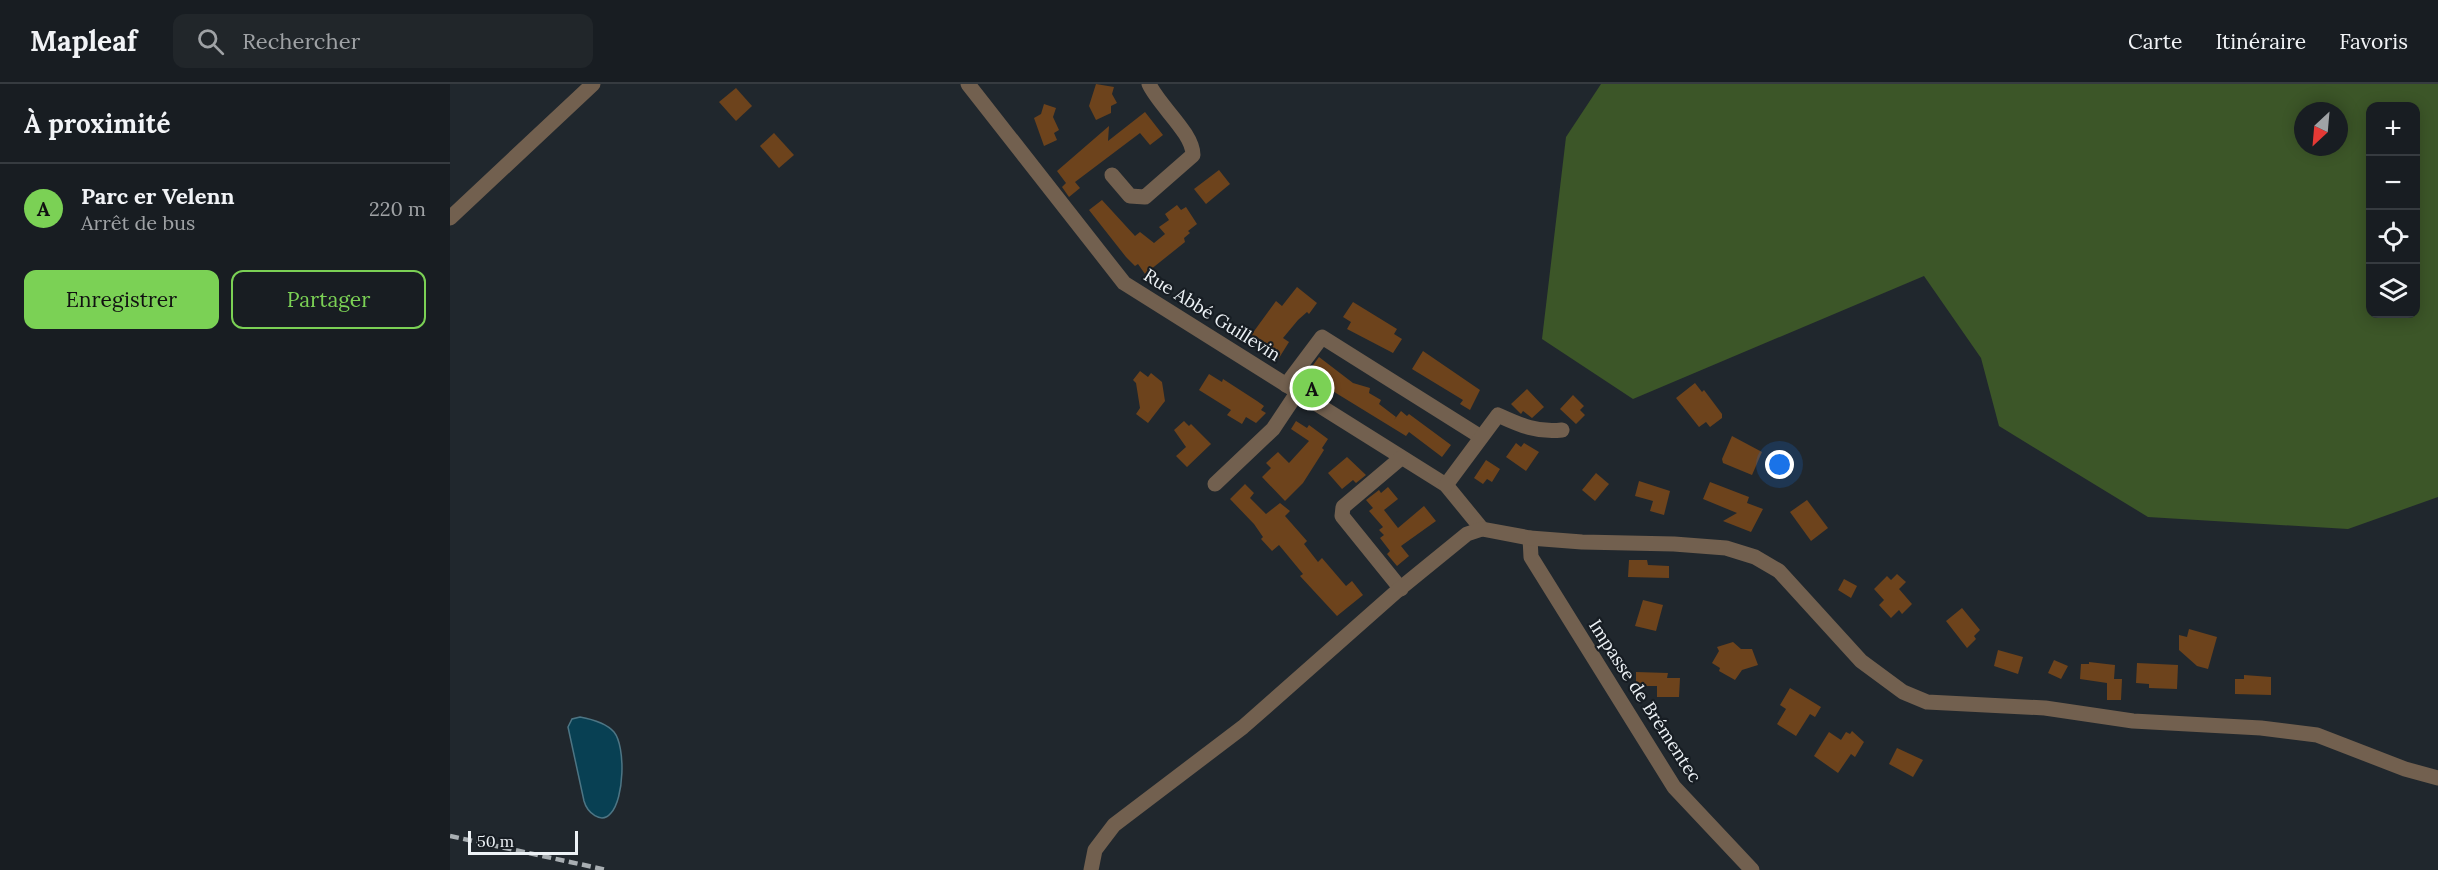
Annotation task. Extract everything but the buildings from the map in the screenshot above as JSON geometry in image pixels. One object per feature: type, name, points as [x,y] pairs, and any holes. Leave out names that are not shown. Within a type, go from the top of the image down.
[{"type":"street","points":[[450,218],[593,84]]},
{"type":"street","name":"Rue Abbé Guillevin","points":[[968,84],[1124,282],[1446,485],[1482,529]]},
{"type":"street","points":[[1112,175],[1130,196],[1146,197],[1193,155],[1193,144],[1156,99],[1149,84]]},
{"type":"street","points":[[1215,484],[1273,429],[1292,389],[1322,337],[1481,437]]},
{"type":"street","points":[[1446,485],[1498,415],[1544,432],[1562,430]]},
{"type":"street","points":[[1401,458],[1343,507],[1342,516],[1401,589]]},
{"type":"street","points":[[1091,870],[1095,850],[1114,825],[1243,727],[1467,534],[1482,529],[1530,538],[1726,548],[1755,556],[1779,571],[1860,661],[1903,692],[1927,702],[2045,708],[2133,721],[2261,728],[2317,735],[2405,769],[2438,778]]},
{"type":"street","name":"Impasse de Brémentec","points":[[1530,538],[1531,557],[1674,787],[1752,870]]},
{"type":"green space","points":[[1601,84],[2438,84],[2438,497],[2348,529],[2148,517],[1999,426],[1981,358],[1924,276],[1633,399],[1542,339],[1566,137]]},
{"type":"water","points":[[580,717],[607,726],[618,739],[622,761],[619,797],[611,813],[603,818],[591,813],[584,801],[568,727],[572,719]]},
{"type":"railway","points":[[450,836],[607,870]]},
{"type":"place","name":"Parc er Velenn","points":[[1312,388]]}]
